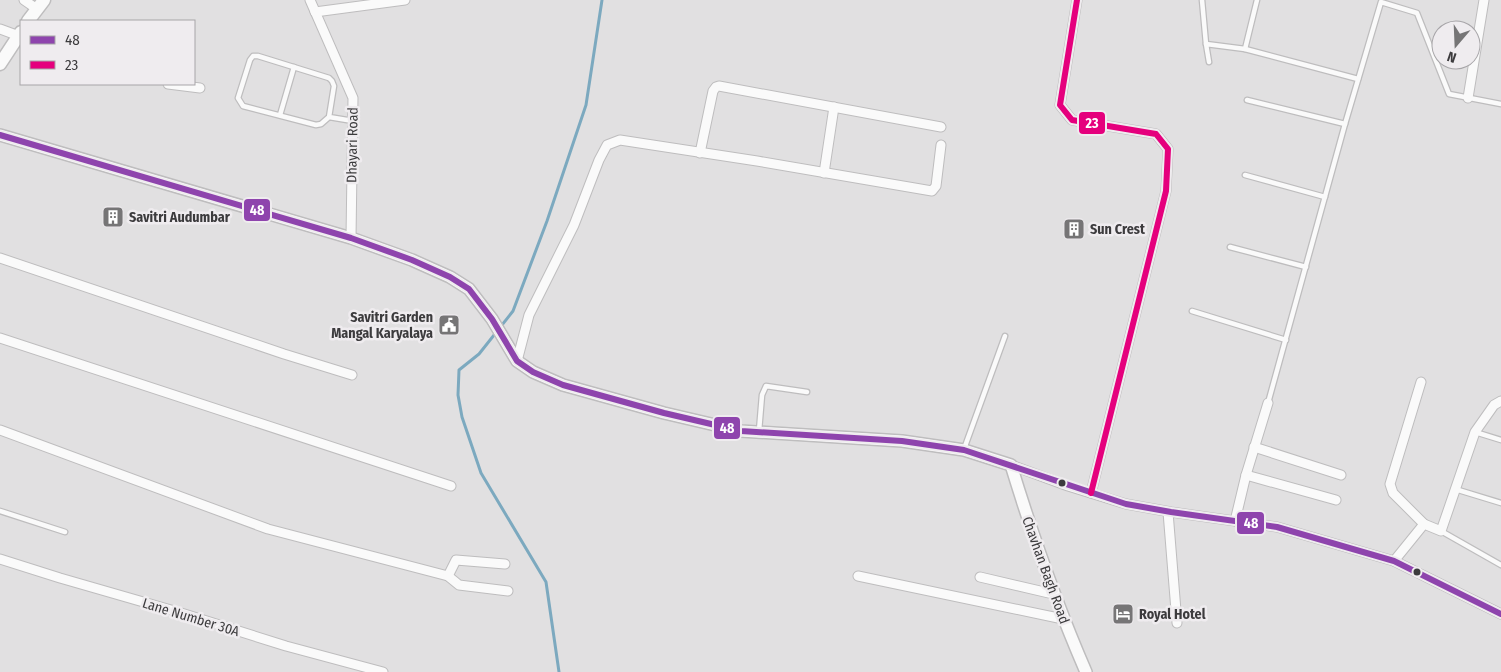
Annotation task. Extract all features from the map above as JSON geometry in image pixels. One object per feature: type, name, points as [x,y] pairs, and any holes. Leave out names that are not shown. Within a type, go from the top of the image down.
[{"type":"main road","points":[[29,20],[40,4]]},
{"type":"main road","points":[[0,64],[18,41]]},
{"type":"street","points":[[24,0],[40,4]]},
{"type":"street","name":"Dhayari Road","points":[[310,0],[353,98],[351,238]]},
{"type":"street","points":[[315,12],[404,0]]},
{"type":"street","points":[[1077,0],[1060,106],[1072,120],[1156,134],[1168,149],[1166,191],[1091,493]]},
{"type":"street","points":[[1468,98],[1484,0]]},
{"type":"street","points":[[0,29],[18,41]]},
{"type":"street","points":[[176,85],[200,88]]},
{"type":"street","points":[[700,153],[712,91],[716,86],[941,127]]},
{"type":"street","points":[[824,173],[834,107]]},
{"type":"street","points":[[0,135],[351,238],[412,260],[450,277],[469,289],[492,319],[517,361],[532,372],[563,385],[689,420],[741,431],[902,441],[964,450],[1126,504],[1168,512],[1277,527],[1394,561],[1501,614]]},
{"type":"street","points":[[517,361],[530,314],[574,225],[607,145],[620,140],[932,191],[936,186],[941,145]]},
{"type":"street","points":[[0,258],[284,354],[352,374]]},
{"type":"street","points":[[0,338],[450,486]]},
{"type":"street","points":[[1421,382],[1390,484],[1393,492],[1424,524],[1441,531],[1475,432],[1494,405],[1501,401]]},
{"type":"street","points":[[1235,521],[1246,474],[1268,403]]},
{"type":"street","points":[[0,430],[268,529],[448,576],[459,585],[508,591]]},
{"type":"street","points":[[1254,447],[1341,475]]},
{"type":"street","name":"Chavhan Bagh Road","points":[[1011,465],[1035,544],[1053,594],[1086,672]]},
{"type":"street","points":[[1246,474],[1336,500]]},
{"type":"street","points":[[1168,512],[1178,623]]},
{"type":"street","points":[[1394,561],[1424,524]]},
{"type":"street","name":"Lane Number 30A","points":[[0,559],[286,646],[383,672]]},
{"type":"street","points":[[448,576],[456,560],[505,564]]},
{"type":"street","points":[[858,576],[1063,619]]},
{"type":"street","points":[[980,577],[1053,594]]},
{"type":"lane","points":[[1202,0],[1209,62]]},
{"type":"lane","points":[[1245,49],[1256,0]]},
{"type":"lane","points":[[1268,403],[1380,2],[1417,14],[1450,94],[1501,104]]},
{"type":"lane","points":[[1206,44],[1245,49],[1358,79]]},
{"type":"lane","points":[[254,56],[329,78],[332,81],[334,86],[329,117],[321,124],[316,125],[280,116],[243,106],[238,98],[250,60],[254,56]]},
{"type":"lane","points":[[280,116],[294,67]]},
{"type":"lane","points":[[1247,100],[1345,124]]},
{"type":"lane","points":[[329,117],[352,121]]},
{"type":"lane","points":[[1245,175],[1325,197]]},
{"type":"lane","points":[[1230,247],[1306,267]]},
{"type":"lane","points":[[1192,311],[1286,340]]},
{"type":"lane","points":[[964,450],[1005,336]]},
{"type":"lane","points":[[759,432],[762,394],[766,386],[807,392]]},
{"type":"lane","points":[[1475,432],[1501,440]]},
{"type":"lane","points":[[1455,490],[1501,504]]},
{"type":"lane","points":[[0,511],[65,532]]},
{"type":"lane","points":[[1441,531],[1501,565]]},
{"type":"waterway","points":[[559,672],[546,582],[481,473],[462,417],[458,395],[459,370],[479,354],[513,311],[547,221],[586,105],[602,0]]},
{"type":"transit line","name":"23","points":[[1077,0],[1060,105],[1072,120],[1156,134],[1168,149],[1166,191],[1091,493]]},
{"type":"transit line","name":"48","points":[[0,135],[351,238],[412,260],[450,277],[469,289],[492,319],[517,361],[533,372],[563,385],[664,413],[741,431],[902,441],[964,450],[1126,504],[1277,527],[1394,561],[1501,614]]},
{"type":"place","name":"Savitri Audumbar","points":[[113,217]]},
{"type":"place","name":"Sun Crest","points":[[1074,229]]},
{"type":"place","name":"Savitri Garden Mangal Karyalaya","points":[[449,325]]},
{"type":"place","name":"Royal Hotel","points":[[1123,614]]}]
